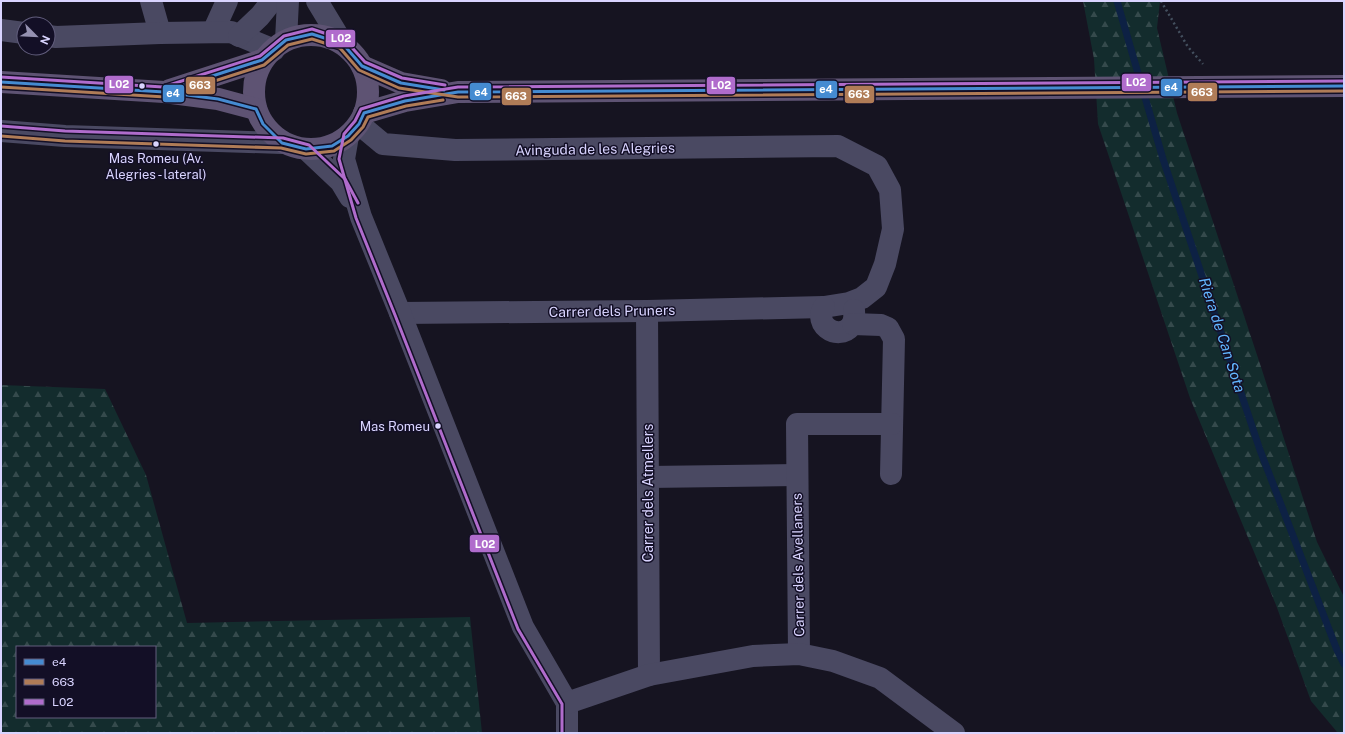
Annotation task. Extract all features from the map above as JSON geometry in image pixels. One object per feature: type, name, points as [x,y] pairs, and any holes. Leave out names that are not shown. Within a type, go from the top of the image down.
[{"type":"main road","points":[[164,92],[312,34],[343,44],[362,66],[401,83],[458,92],[1344,86]]},
{"type":"main road","points":[[274,50],[253,91],[256,109],[263,124],[282,143],[306,149],[332,146],[357,124],[405,102],[458,92]]},
{"type":"main road","points":[[357,124],[368,92],[362,66]]},
{"type":"main road","points":[[1,82],[164,92],[218,99],[256,109]]},
{"type":"street","points":[[151,1],[160,33]]},
{"type":"street","points":[[213,32],[227,1]]},
{"type":"street","points":[[240,36],[260,16],[272,1]]},
{"type":"street","points":[[56,37],[231,32],[274,50],[288,1]]},
{"type":"street","points":[[317,1],[343,44]]},
{"type":"street","points":[[1,30],[16,32]]},
{"type":"street","points":[[357,124],[344,159],[362,217],[523,627],[567,703],[568,733]]},
{"type":"street","name":"Avinguda de les Alegries","points":[[357,124],[383,144],[455,150],[838,146],[876,166],[890,190],[893,229],[885,264],[876,287],[862,298],[851,313]]},
{"type":"street","points":[[1,131],[65,136],[282,143]]},
{"type":"street","points":[[306,149],[341,182],[362,217]]},
{"type":"street","name":"Carrer dels Pruners","points":[[400,313],[647,311],[824,307],[821,316],[824,326],[833,332],[843,332],[851,327],[851,313]]},
{"type":"street","name":"Carrer dels Atmellers","points":[[647,311],[649,675]]},
{"type":"street","points":[[851,313],[888,328],[894,339],[891,474]]},
{"type":"street","name":"Carrer dels Avellaners","points":[[799,654],[797,424],[892,424]]},
{"type":"street","name":"Carrer dels Avellaners","points":[[648,477],[797,475]]},
{"type":"street","points":[[567,703],[649,675],[753,656],[799,654],[833,661],[880,678],[954,733]]},
{"type":"path","points":[[1161,1],[1212,87]]},
{"type":"green space","points":[[1083,1],[1160,1],[1157,28],[1177,113],[1317,542],[1344,597],[1344,733],[1338,733],[1311,701],[1276,605],[1190,398],[1098,124],[1094,59]]},
{"type":"green space","points":[[1,385],[105,389],[146,475],[187,623],[470,617],[482,733],[1,733]]},
{"type":"waterway","name":"Riera de Can Sota","points":[[1117,1],[1163,159],[1260,450],[1337,650],[1344,664]]},
{"type":"transit line","name":"L02","points":[[1,77],[163,87],[260,56],[284,36],[312,29],[345,40],[365,62],[402,78],[445,85]]},
{"type":"transit line","name":"e4","points":[[172,89],[262,60],[286,40],[312,34],[343,44],[362,66],[401,83],[444,90]]},
{"type":"transit line","name":"663","points":[[1,87],[165,97],[264,65],[288,45],[312,39],[340,48],[359,70],[399,88],[458,97],[1344,91]]},
{"type":"transit line","name":"L02","points":[[562,733],[562,704],[518,629],[356,218],[339,159],[344,134],[355,121],[361,109],[404,96],[458,87],[1344,81]]},
{"type":"transit line","name":"e4","points":[[1,82],[164,92],[218,99],[256,109],[263,124],[282,143],[306,149],[332,146],[348,136],[359,124],[364,113],[405,101],[458,92],[1344,86]]},
{"type":"transit line","name":"663","points":[[1,136],[65,141],[281,148],[306,154],[334,151],[351,140],[363,127],[368,117],[406,106],[443,100]]},
{"type":"transit line","name":"L02","points":[[1,126],[65,131],[283,138],[309,145],[345,179],[358,203]]},
{"type":"place","name":"Mas Romeu (Av. Alegries - lateral)","points":[[156,144]]},
{"type":"place","name":"Mas Romeu","points":[[438,426]]}]
